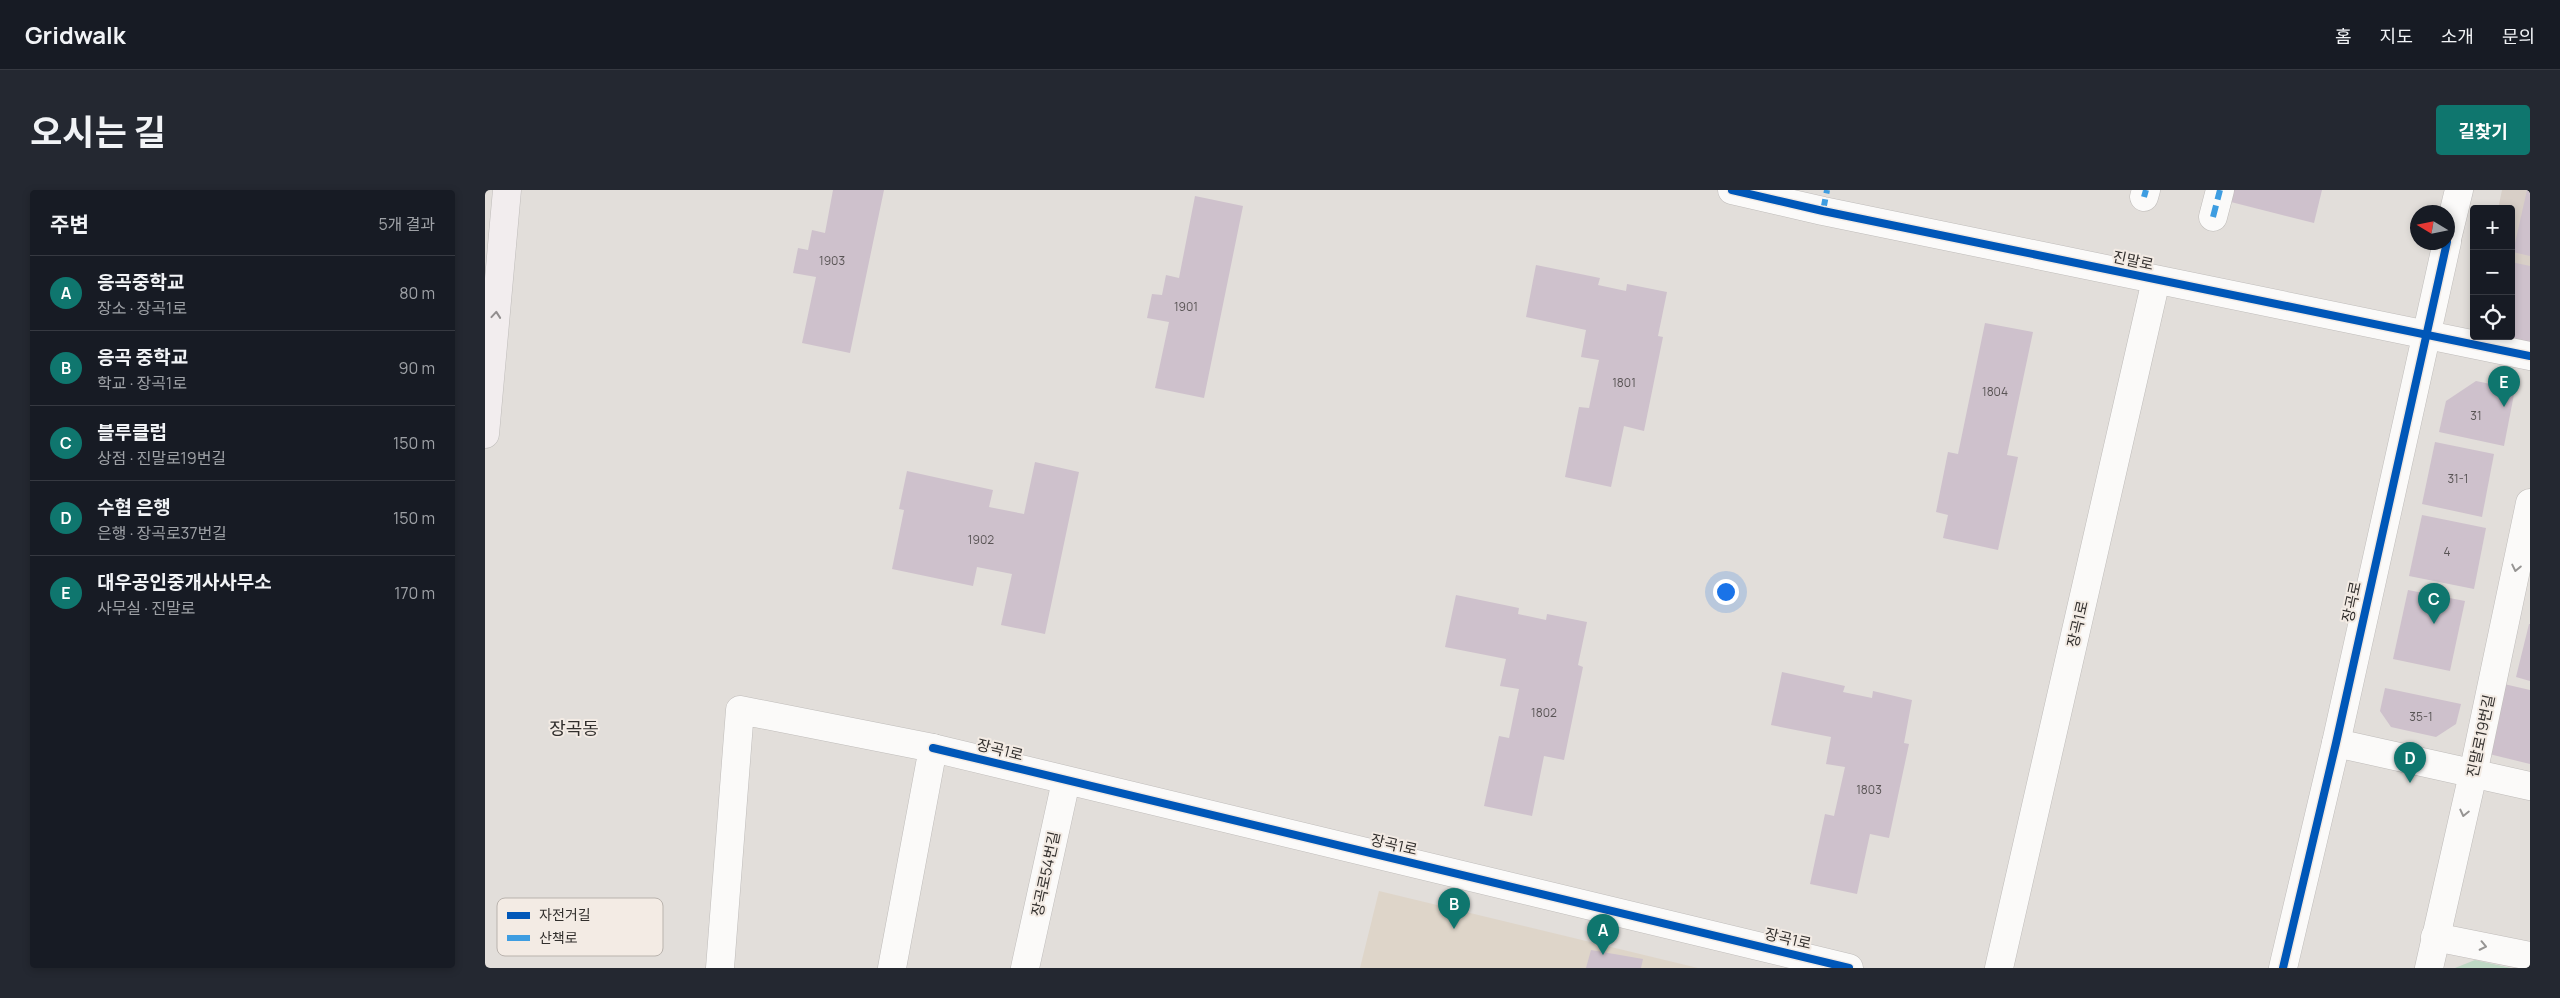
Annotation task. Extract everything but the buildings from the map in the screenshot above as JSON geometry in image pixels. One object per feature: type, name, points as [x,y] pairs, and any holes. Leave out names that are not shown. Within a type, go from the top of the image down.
[{"type":"main road","points":[[485,434],[507,190]]},
{"type":"street","name":"진말로","points":[[1732,190],[1825,201],[2156,280],[2530,356]]},
{"type":"street","points":[[2213,217],[2220,190]]},
{"type":"street","name":"장곡로","points":[[2455,207],[2459,190]]},
{"type":"street","name":"장곡로","points":[[2283,968],[2336,743],[2445,250]]},
{"type":"street","name":"장곡1로","points":[[1999,968],[2156,280]]},
{"type":"street","name":"진말로19번길","points":[[2429,968],[2473,774],[2530,503]]},
{"type":"street","name":"장곡1로","points":[[720,968],[740,710],[933,748],[1849,968]]},
{"type":"street","points":[[2336,743],[2530,786]]},
{"type":"street","points":[[892,968],[933,748]]},
{"type":"street","name":"장곡로54번길","points":[[1025,968],[1067,781]]},
{"type":"street","points":[[2435,936],[2530,956]]},
{"type":"shaded area","points":[[2502,190],[2530,190],[2530,360],[2467,348],[2470,335],[2470,340],[2515,340],[2515,205],[2499,205]]},
{"type":"shaded area","points":[[1379,891],[1698,968],[1360,968]]},
{"type":"green space","points":[[2475,960],[2511,968],[2455,968]]},
{"type":"marked path","points":[[1823,211],[1827,190]]},
{"type":"marked path","points":[[2144,197],[2146,190]]},
{"type":"marked path","points":[[2213,217],[2220,190]]},
{"type":"cycle path","points":[[1732,190],[1823,211],[2530,356]]},
{"type":"cycle path","points":[[2283,968],[2336,743],[2445,250]]},
{"type":"cycle path","points":[[933,748],[1849,968]]},
{"type":"place","name":"대우공인중개사사무소","points":[[2504,407]]},
{"type":"place","name":"블루클럽","points":[[2434,624]]},
{"type":"place","name":"수협 은행","points":[[2410,783]]},
{"type":"place","name":"응곡 중학교","points":[[1454,929]]},
{"type":"place","name":"응곡중학교","points":[[1603,955]]},
{"type":"district","name":"장곡동","points":[[574,729]]}]
